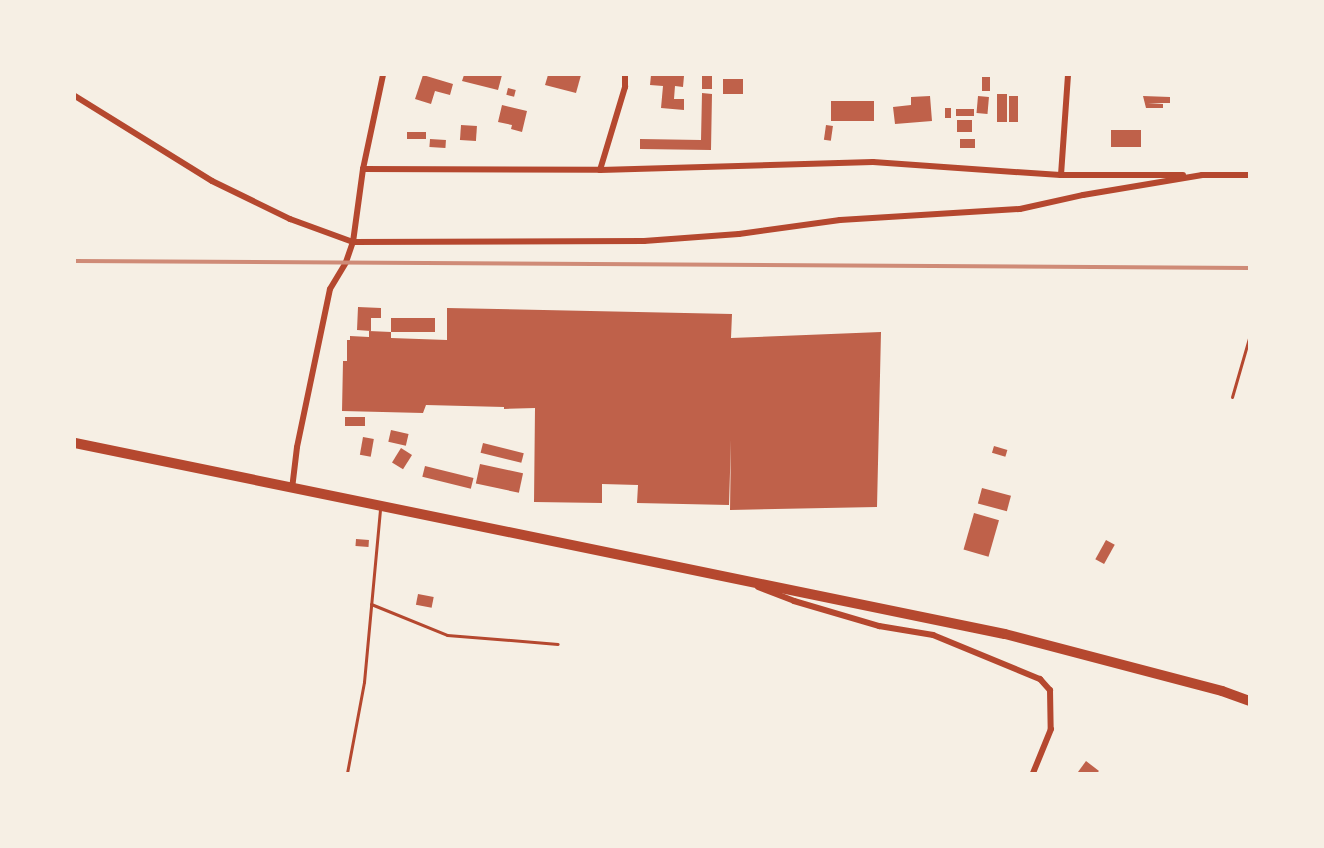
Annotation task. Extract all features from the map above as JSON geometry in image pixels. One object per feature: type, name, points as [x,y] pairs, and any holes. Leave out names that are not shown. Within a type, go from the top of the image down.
[{"type":"highway","points":[[75,443],[1005,634],[1222,691],[1249,701]]},
{"type":"street","points":[[292,489],[297,447],[330,289],[346,262],[353,242],[363,170],[383,75]]},
{"type":"street","points":[[600,170],[625,87],[625,75]]},
{"type":"street","points":[[1061,175],[1068,75]]},
{"type":"street","points":[[75,96],[212,181],[290,219],[353,242],[644,241],[739,234],[840,220],[1020,209],[1083,195],[1202,175]]},
{"type":"street","points":[[363,170],[600,170],[873,162],[1061,175],[1249,175]]},
{"type":"street","points":[[741,581],[794,601],[879,626],[933,635],[1040,679],[1050,690],[1051,729],[1034,773]]},
{"type":"lane","points":[[1232,397],[1249,338]]},
{"type":"lane","points":[[347,773],[364,682],[380,507]]},
{"type":"lane","points":[[371,604],[447,635],[558,644]]},
{"type":"building","points":[[423,75],[453,84],[450,95],[435,91],[431,104],[415,99]]},
{"type":"building","points":[[464,75],[502,75],[498,90],[462,81]]},
{"type":"building","points":[[548,75],[581,75],[576,93],[545,85]]},
{"type":"building","points":[[651,75],[684,76],[683,87],[675,86],[674,99],[684,99],[684,110],[661,108],[663,86],[650,85]]},
{"type":"building","points":[[702,75],[712,75],[712,89],[702,89]]},
{"type":"building","points":[[982,77],[990,77],[990,91],[982,91]]},
{"type":"building","points":[[723,79],[743,79],[743,94],[723,94]]},
{"type":"building","points":[[508,88],[516,90],[514,97],[506,95]]},
{"type":"building","points":[[702,93],[712,94],[711,150],[640,149],[640,139],[701,140]]},
{"type":"building","points":[[997,94],[1007,94],[1007,122],[997,122]]},
{"type":"building","points":[[930,96],[932,121],[895,124],[893,107],[911,105],[911,97]]},
{"type":"building","points":[[978,96],[989,97],[987,114],[977,113]]},
{"type":"building","points":[[1009,96],[1018,96],[1018,122],[1009,122]]},
{"type":"building","points":[[1143,96],[1170,97],[1170,103],[1148,103],[1163,104],[1163,108],[1146,108]]},
{"type":"building","points":[[831,101],[874,101],[874,121],[831,121]]},
{"type":"building","points":[[502,105],[527,111],[522,132],[511,129],[512,125],[498,122]]},
{"type":"building","points":[[945,108],[951,108],[951,118],[945,118]]},
{"type":"building","points":[[956,109],[974,109],[974,116],[956,116]]},
{"type":"building","points":[[957,120],[972,120],[972,132],[957,132]]},
{"type":"building","points":[[461,125],[477,126],[476,141],[460,140]]},
{"type":"building","points":[[826,125],[833,126],[831,141],[824,140]]},
{"type":"building","points":[[1111,130],[1141,130],[1141,147],[1111,147]]},
{"type":"building","points":[[407,132],[426,132],[426,139],[407,139]]},
{"type":"building","points":[[430,139],[446,140],[445,148],[429,147]]},
{"type":"building","points":[[960,139],[975,139],[975,148],[960,148]]},
{"type":"building","points":[[358,307],[381,308],[381,318],[371,318],[371,331],[357,330]]},
{"type":"building","points":[[447,308],[732,314],[731,338],[881,332],[877,507],[730,510],[731,440],[729,505],[637,503],[638,485],[602,484],[602,503],[534,502],[535,408],[504,409],[504,407],[426,405],[423,413],[342,411],[343,361],[347,361],[347,340],[350,340],[350,336],[369,337],[369,331],[391,332],[391,338],[447,340]]},
{"type":"building","points":[[391,318],[435,318],[435,332],[391,332]]},
{"type":"building","points":[[345,417],[365,417],[365,426],[345,426]]},
{"type":"building","points":[[391,430],[409,434],[406,446],[388,442]]},
{"type":"building","points":[[363,437],[374,439],[371,457],[360,455]]},
{"type":"building","points":[[483,443],[524,453],[521,463],[481,453]]},
{"type":"building","points":[[994,446],[1007,450],[1005,457],[992,453]]},
{"type":"building","points":[[401,448],[412,455],[403,469],[392,462]]},
{"type":"building","points":[[480,464],[523,473],[519,493],[476,484]]},
{"type":"building","points":[[425,466],[474,478],[471,489],[422,477]]},
{"type":"building","points":[[982,488],[1011,496],[1007,511],[978,503]]},
{"type":"building","points":[[974,513],[999,520],[989,557],[964,550]]},
{"type":"building","points":[[356,539],[369,540],[368,547],[356,546]]},
{"type":"building","points":[[1106,540],[1115,545],[1104,564],[1095,559]]},
{"type":"building","points":[[418,594],[434,597],[432,608],[416,605]]},
{"type":"building","points":[[1086,761],[1099,771],[1097,773],[1078,772]]},
{"type":"railway","points":[[75,261],[1249,268]]}]
